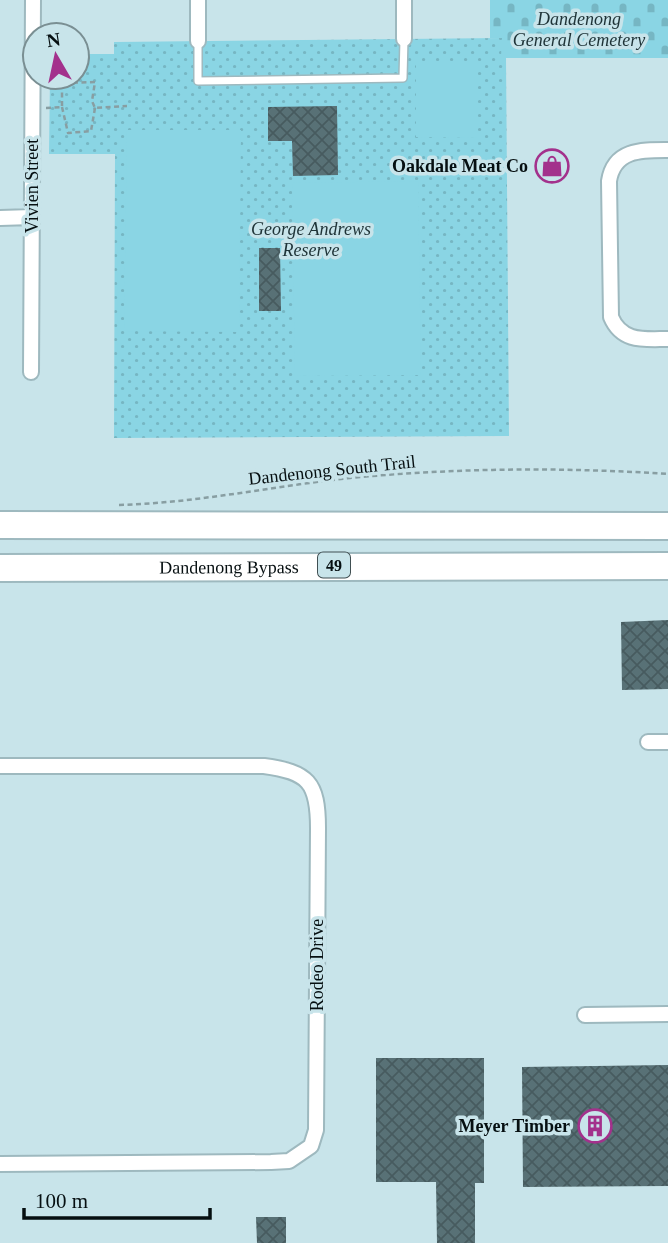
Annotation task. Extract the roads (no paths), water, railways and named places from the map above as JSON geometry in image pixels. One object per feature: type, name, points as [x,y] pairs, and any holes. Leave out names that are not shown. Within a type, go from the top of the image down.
[{"type":"highway","points":[[0,525],[668,526]]},
{"type":"highway","name":"Dandenong Bypass","points":[[0,568],[668,566]]},
{"type":"street","name":"Vivien Street","points":[[31,372],[33,0]]},
{"type":"street","points":[[198,0],[198,41]]},
{"type":"street","points":[[404,0],[404,39]]},
{"type":"street","points":[[668,150],[635,151],[624,155],[612,169],[609,181],[611,317],[617,328],[627,337],[668,339]]},
{"type":"street","points":[[0,218],[32,217]]},
{"type":"street","points":[[648,742],[668,742]]},
{"type":"street","name":"Rodeo Drive","points":[[0,766],[264,766],[295,770],[309,782],[318,799],[318,841],[316,1130],[311,1146],[289,1161],[0,1164]]},
{"type":"street","points":[[585,1015],[668,1014]]},
{"type":"lane","points":[[198,41],[198,81],[403,78],[404,39]]},
{"type":"place","name":"Oakdale Meat Co","points":[[552,166]]},
{"type":"place","name":"Meyer Timber","points":[[595,1126]]},
{"type":"park label","name":"Dandenong General Cemetery","points":[[579,29]]},
{"type":"park label","name":"George Andrews Reserve","points":[[311,239]]}]
